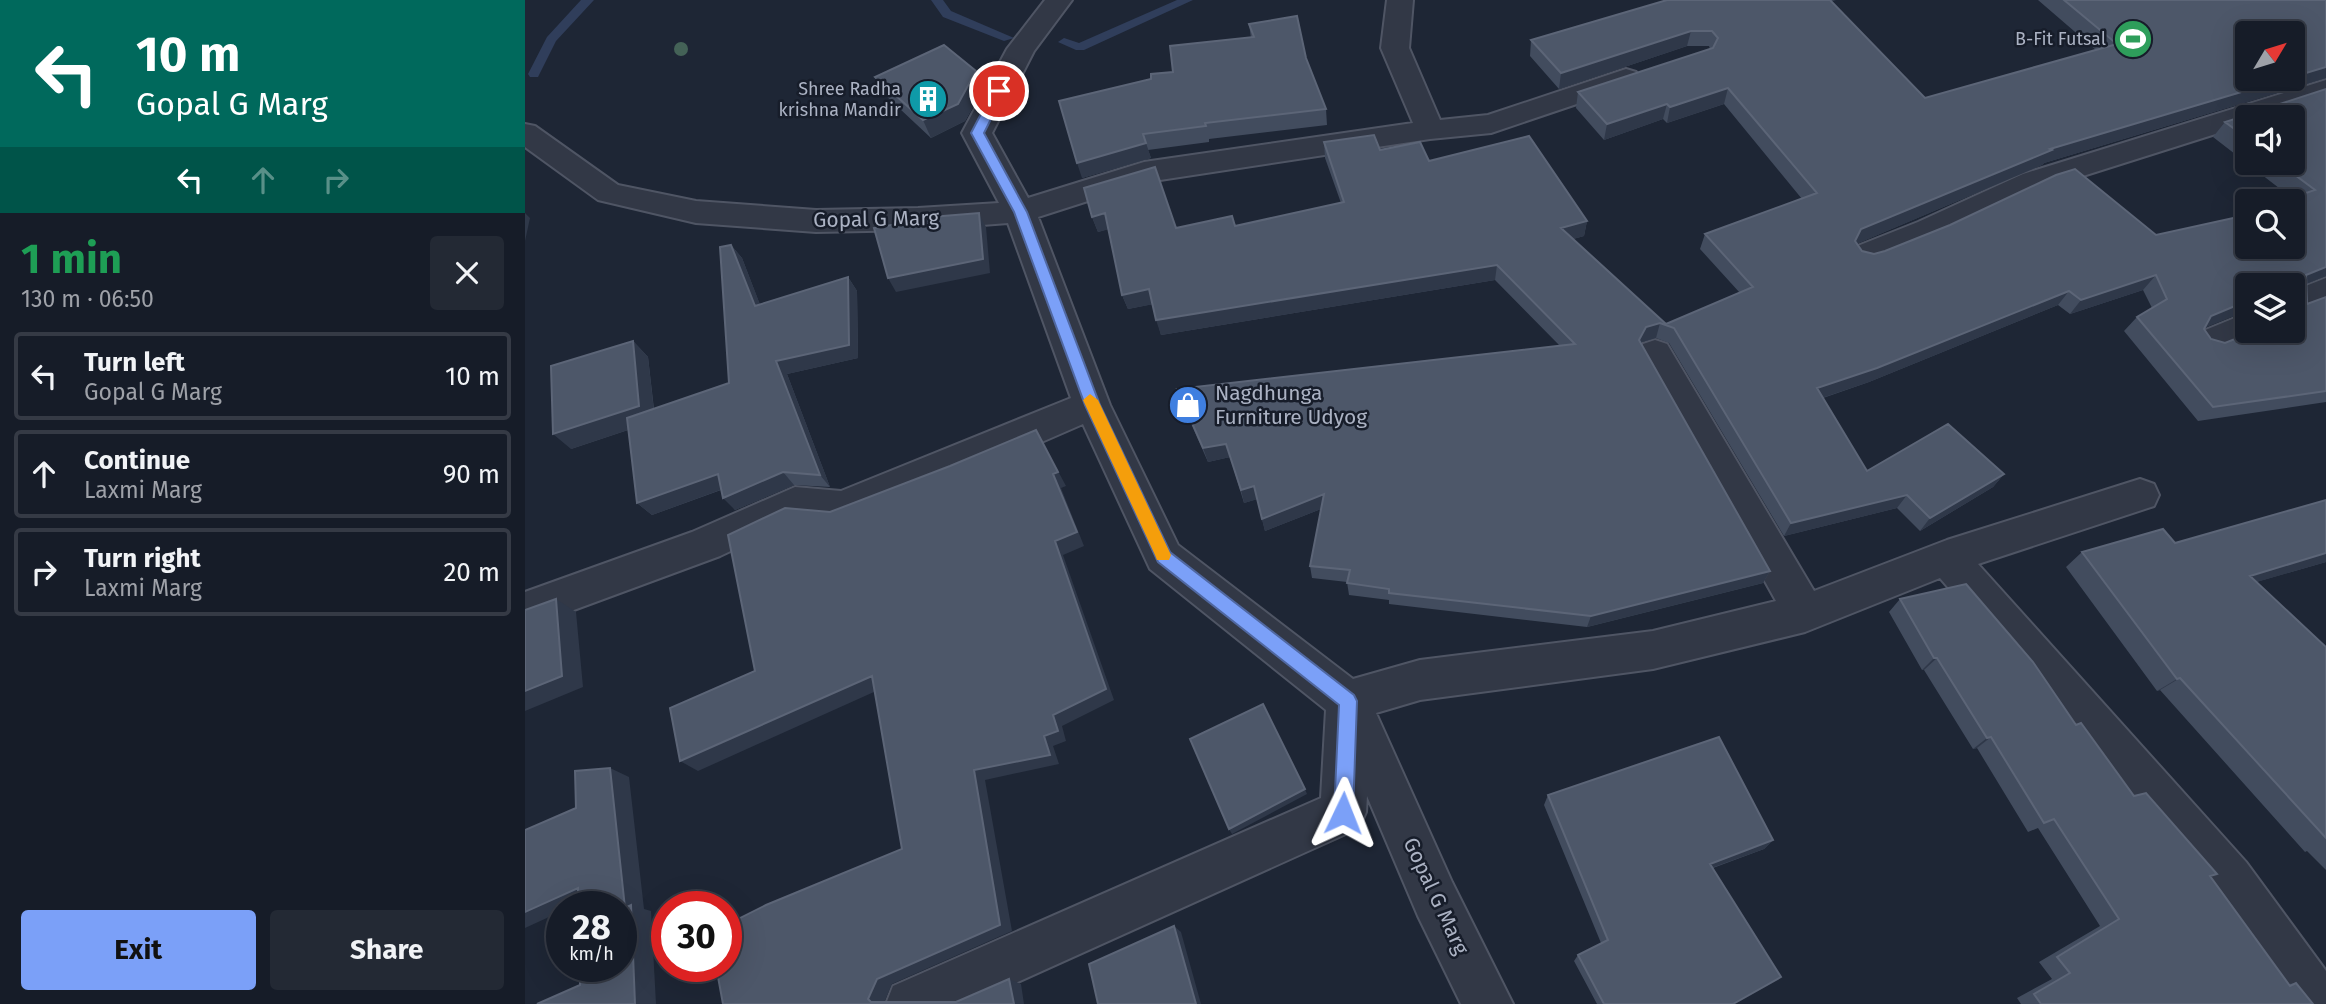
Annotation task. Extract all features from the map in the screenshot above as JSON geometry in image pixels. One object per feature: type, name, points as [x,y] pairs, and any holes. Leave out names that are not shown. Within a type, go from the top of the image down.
[{"type":"street","points":[[1059,0],[1020,49],[978,133],[1020,212],[1144,172],[1430,130],[1491,124],[1646,72]]},
{"type":"street","points":[[1400,0],[1395,48],[1430,130]]},
{"type":"street","points":[[1866,255],[1929,230],[2034,181],[2326,89]]},
{"type":"street","name":"Gopal G Marg","points":[[525,133],[609,193],[696,212],[815,221],[918,219],[1020,212],[1092,405],[1164,557],[1348,701],[1435,899],[1487,1004]]},
{"type":"street","points":[[2305,300],[2326,290]]},
{"type":"street","points":[[2210,342],[2235,331]]},
{"type":"street","points":[[1655,353],[1805,613]]},
{"type":"street","points":[[525,610],[706,544],[795,503],[842,507],[946,467],[1092,405]]},
{"type":"street","points":[[911,1004],[1343,813],[1348,701],[1420,680],[1653,650],[1805,613],[1947,557],[2140,495]]},
{"type":"street","points":[[1947,557],[2229,879],[2319,1004]]},
{"type":"building","points":[[1667,0],[1830,0],[1925,98],[2117,44],[2064,0],[2326,0],[2326,67],[2305,73],[2305,21],[2235,21],[2235,91],[2245,91],[2050,149],[2052,150],[1861,229],[1855,241],[1862,251],[1874,254],[1885,251],[2075,169],[2156,235],[2235,218],[2235,259],[2305,259],[2305,193],[2315,190],[2295,175],[2305,175],[2305,105],[2262,105],[2280,104],[2326,89],[2326,267],[2306,275],[2307,304],[2326,297],[2326,391],[2213,407],[2137,317],[2167,299],[2156,275],[2081,300],[2069,291],[1877,368],[1817,388],[1867,471],[1948,424],[2004,474],[1930,518],[1907,495],[1791,523],[1674,328],[1660,323],[1646,327],[1639,340],[1770,571],[1591,616],[1389,593],[1389,589],[1347,583],[1350,570],[1310,566],[1324,494],[1262,519],[1254,486],[1241,490],[1226,444],[1203,448],[1177,389],[1575,344],[1497,265],[1156,320],[1149,289],[1122,295],[1105,213],[1092,217],[1084,188],[1155,167],[1176,228],[1232,216],[1235,226],[1344,202],[1324,142],[1374,135],[1380,150],[1420,142],[1429,161],[1529,136],[1587,221],[1561,228],[1666,324],[1753,287],[1705,234],[1817,193],[1728,88],[1607,124],[1578,92],[1713,48],[1718,38],[1712,31],[1691,31],[1561,73],[1531,40]]},
{"type":"building","points":[[1297,16],[1306,58],[1326,109],[1205,123],[1206,126],[1143,134],[1146,143],[1077,163],[1059,101],[1151,79],[1151,74],[1173,72],[1170,46],[1254,37],[1249,24]]},
{"type":"building","name":"Shree Radha krishna Mandir","points":[[944,45],[976,71],[958,104],[923,120],[875,77]]},
{"type":"building","points":[[2235,119],[2235,129],[2225,122]]},
{"type":"building","points":[[979,213],[983,259],[888,278],[874,228],[943,216]]},
{"type":"building","points":[[731,245],[755,306],[848,277],[849,345],[776,361],[820,475],[783,472],[723,498],[718,474],[637,503],[627,418],[729,383],[720,247]]},
{"type":"building","points":[[633,341],[639,406],[553,434],[551,366]]},
{"type":"building","points":[[1036,430],[1058,472],[1053,474],[1077,532],[1055,541],[1106,689],[1053,715],[1058,731],[1044,736],[1050,755],[974,770],[1000,925],[877,979],[868,999],[871,1002],[956,1002],[1009,979],[1014,1004],[723,1004],[719,982],[742,982],[742,917],[902,849],[872,676],[680,761],[670,708],[755,671],[728,535],[785,508],[830,512]]},
{"type":"building","points":[[2326,500],[2326,553],[2250,576],[2326,647],[2326,838],[2180,678],[2177,679],[2082,552],[2163,529],[2175,543]]},
{"type":"building","points":[[1966,584],[2033,662],[2076,725],[2081,723],[2134,796],[2146,793],[2217,874],[2210,876],[2290,986],[2296,983],[2313,1004],[2041,1004],[2034,994],[2070,973],[2057,957],[2119,919],[2054,819],[2044,823],[1991,737],[1987,738],[1937,658],[1934,658],[1900,599]]},
{"type":"building","points":[[556,599],[562,676],[525,691],[525,610]]},
{"type":"building","points":[[1263,704],[1305,789],[1229,829],[1190,739]]},
{"type":"building","points":[[1719,737],[1773,840],[1710,864],[1781,977],[1733,1004],[1604,1004],[1578,955],[1608,940],[1548,795]]},
{"type":"building","points":[[610,768],[623,891],[578,891],[578,888],[571,891],[546,891],[546,902],[525,912],[525,830],[576,808],[575,771]]},
{"type":"building","points":[[1174,926],[1196,1004],[1098,1004],[1089,964]]},
{"type":"building","points":[[580,982],[634,982],[635,1004],[537,1004],[580,985]]},
{"type":"waterway","points":[[534,74],[551,40],[588,0]]},
{"type":"waterway","points":[[937,0],[947,14],[1008,38]]},
{"type":"waterway","points":[[1064,42],[1080,47],[1187,0]]},
{"type":"slow traffic","points":[[1090,400],[1163,555]]},
{"type":"place","name":"B-Fit Futsal","points":[[2133,39]]},
{"type":"place","name":"Shree Radha krishna Mandir","points":[[928,99]]},
{"type":"place","name":"Nagdhunga Furniture Udyog","points":[[1188,405]]},
{"type":"route","points":[[999,91],[978,133],[1020,212],[1092,405],[1164,557],[1348,701],[1343,813]]}]
